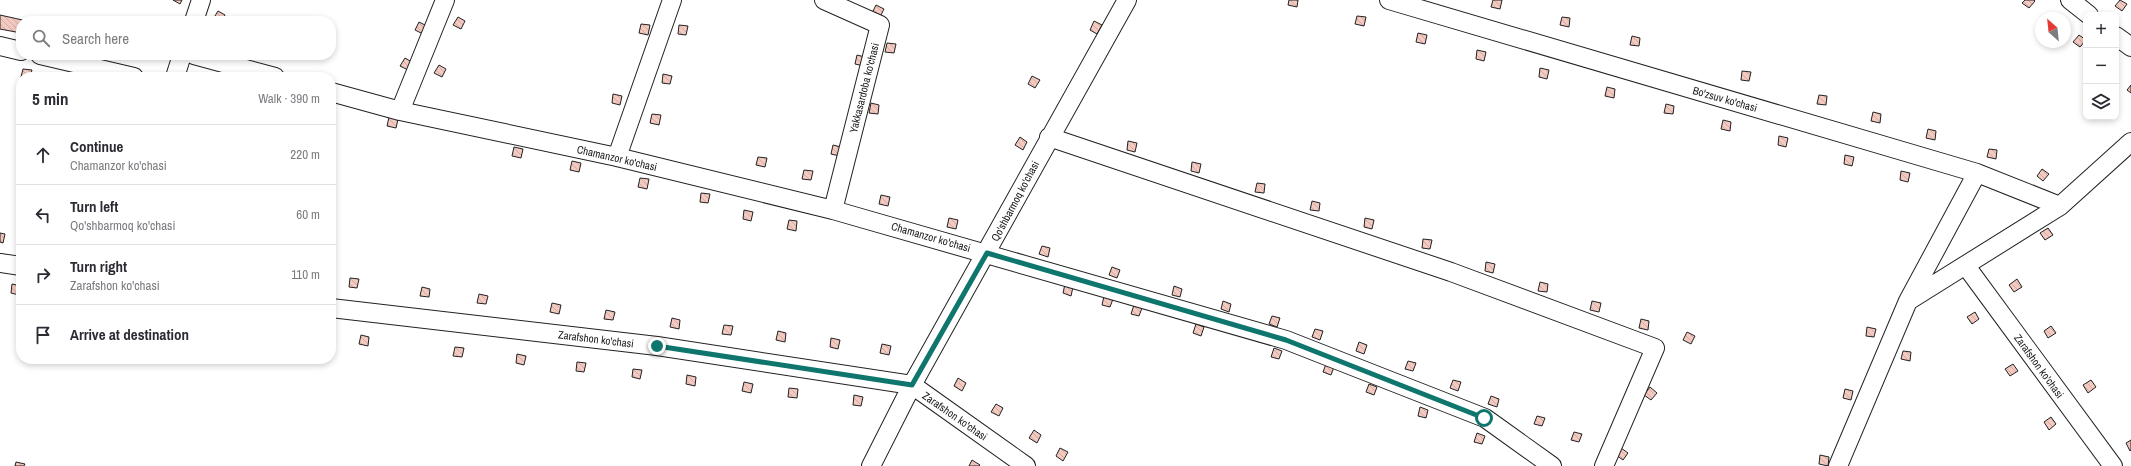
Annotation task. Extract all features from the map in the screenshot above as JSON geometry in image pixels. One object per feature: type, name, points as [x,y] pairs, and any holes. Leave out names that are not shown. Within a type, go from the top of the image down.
[{"type":"street","points":[[196,16],[201,0]]},
{"type":"street","points":[[400,111],[445,0]]},
{"type":"street","points":[[617,157],[672,0]]},
{"type":"street","name":"Yakkasardoba ko'chasi","points":[[824,0],[880,25],[833,210]]},
{"type":"street","name":"Qo'shbarmoq ko'chasi","points":[[871,466],[912,385],[1127,0]]},
{"type":"street","name":"Bo'zsuv ko'chasi","points":[[1388,0],[1977,173],[2060,206]]},
{"type":"street","points":[[2070,0],[2085,12]]},
{"type":"street","points":[[2119,38],[2131,48]]},
{"type":"street","points":[[0,46],[16,49]]},
{"type":"street","points":[[61,60],[113,72]]},
{"type":"street","points":[[177,72],[180,60]]},
{"type":"street","points":[[212,60],[256,72]]},
{"type":"street","name":"Chamanzor ko'chasi","points":[[336,93],[400,111],[617,157],[833,210],[1286,340],[1484,418],[1552,466]]},
{"type":"street","points":[[1049,138],[1451,272],[1655,348],[1604,466]]},
{"type":"street","points":[[1908,301],[2060,206],[2131,142]]},
{"type":"street","points":[[1838,466],[1908,301],[1977,173]]},
{"type":"street","points":[[0,263],[16,265]]},
{"type":"street","name":"Zarafshon ko'chasi","points":[[1966,266],[2113,466]]},
{"type":"street","name":"Zarafshon ko'chasi","points":[[336,309],[657,346],[912,385],[1026,466]]},
{"type":"building","points":[[173,0],[182,0],[180,4]]},
{"type":"building","points":[[1289,0],[1298,0],[1297,7],[1288,5]]},
{"type":"building","points":[[1493,0],[1502,0],[1500,9],[1491,7]]},
{"type":"building","points":[[2025,0],[2035,1],[2029,8],[2022,3]]},
{"type":"building","points":[[2120,0],[2127,4],[2122,11],[2115,6]]},
{"type":"building","points":[[876,5],[884,9],[880,17],[872,13]]},
{"type":"building","points":[[218,11],[225,15],[224,16],[215,16]]},
{"type":"building","points":[[0,15],[16,19],[16,32],[0,29]]},
{"type":"building","points":[[1357,16],[1366,17],[1364,26],[1355,24]]},
{"type":"building","points":[[458,17],[465,21],[461,29],[453,25]]},
{"type":"building","points":[[1562,17],[1570,18],[1569,27],[1560,25]]},
{"type":"building","points":[[1094,21],[1102,25],[1097,34],[1090,30]]},
{"type":"building","points":[[419,22],[427,26],[423,34],[415,30]]},
{"type":"building","points":[[641,24],[650,25],[648,35],[639,33]]},
{"type":"building","points":[[679,25],[688,26],[686,35],[678,34]]},
{"type":"building","points":[[1418,33],[1427,35],[1425,44],[1416,42]]},
{"type":"building","points":[[2079,35],[2083,38],[2083,44],[2080,47],[2073,42]]},
{"type":"building","points":[[1632,36],[1640,38],[1639,46],[1630,45]]},
{"type":"building","points":[[887,43],[896,44],[894,53],[885,52]]},
{"type":"building","points":[[1477,50],[1486,52],[1484,61],[1476,59]]},
{"type":"building","points":[[857,55],[865,57],[864,66],[855,64]]},
{"type":"building","points":[[405,58],[412,62],[408,70],[400,66]]},
{"type":"building","points":[[439,65],[446,69],[442,77],[434,73]]},
{"type":"building","points":[[1540,68],[1549,70],[1547,79],[1539,77]]},
{"type":"building","points":[[23,69],[32,70],[31,72],[22,72]]},
{"type":"building","points":[[1742,71],[1751,72],[1749,81],[1741,80]]},
{"type":"building","points":[[663,74],[672,76],[670,84],[662,83]]},
{"type":"building","points":[[1032,76],[1040,80],[1035,88],[1028,84]]},
{"type":"building","points":[[2131,85],[2131,93],[2127,90]]},
{"type":"building","points":[[1607,87],[1615,89],[1614,98],[1605,96]]},
{"type":"building","points":[[613,94],[622,96],[620,105],[612,103]]},
{"type":"building","points":[[1819,95],[1827,96],[1826,105],[1817,104]]},
{"type":"building","points":[[871,103],[879,105],[878,114],[869,113]]},
{"type":"building","points":[[1666,104],[1674,106],[1673,114],[1664,113]]},
{"type":"building","points":[[1873,112],[1881,114],[1880,123],[1871,121]]},
{"type":"building","points":[[652,114],[661,115],[659,125],[650,123]]},
{"type":"building","points":[[389,117],[398,119],[396,128],[387,126]]},
{"type":"building","points":[[1723,120],[1731,122],[1730,131],[1721,129]]},
{"type":"building","points":[[1928,129],[1936,131],[1935,140],[1926,138]]},
{"type":"building","points":[[1779,136],[1788,138],[1786,147],[1778,145]]},
{"type":"building","points":[[1020,137],[1027,142],[1023,150],[1015,145]]},
{"type":"building","points":[[1128,141],[1137,143],[1135,152],[1127,150]]},
{"type":"building","points":[[833,145],[841,147],[840,156],[831,154]]},
{"type":"building","points":[[514,147],[523,149],[521,158],[512,156]]},
{"type":"building","points":[[1989,149],[1997,150],[1996,159],[1987,157]]},
{"type":"building","points":[[1845,155],[1854,157],[1852,166],[1844,164]]},
{"type":"building","points":[[758,157],[767,158],[765,167],[756,165]]},
{"type":"building","points":[[572,161],[581,163],[579,172],[570,170]]},
{"type":"building","points":[[1192,162],[1201,164],[1199,173],[1191,171]]},
{"type":"building","points":[[2042,169],[2049,174],[2043,181],[2037,176]]},
{"type":"building","points":[[804,170],[813,171],[811,180],[802,179]]},
{"type":"building","points":[[1901,171],[1910,173],[1908,182],[1900,180]]},
{"type":"building","points":[[640,178],[649,179],[647,189],[638,187]]},
{"type":"building","points":[[1257,183],[1265,184],[1264,193],[1255,192]]},
{"type":"building","points":[[701,193],[710,194],[708,203],[700,202]]},
{"type":"building","points":[[881,195],[890,197],[888,206],[879,204]]},
{"type":"building","points":[[1312,201],[1320,203],[1319,211],[1310,210]]},
{"type":"building","points":[[744,210],[753,212],[751,221],[743,219]]},
{"type":"building","points":[[949,218],[958,220],[956,229],[947,227]]},
{"type":"building","points":[[1365,218],[1374,220],[1372,229],[1364,227]]},
{"type":"building","points":[[789,220],[797,221],[796,231],[787,229]]},
{"type":"building","points":[[2048,228],[2053,235],[2045,240],[2040,233]]},
{"type":"building","points":[[0,233],[5,234],[3,243],[0,242]]},
{"type":"building","points":[[1423,239],[1432,240],[1430,249],[1422,248]]},
{"type":"building","points":[[1042,246],[1050,248],[1048,257],[1039,254]]},
{"type":"building","points":[[1486,262],[1495,264],[1493,273],[1485,271]]},
{"type":"building","points":[[1112,267],[1120,270],[1117,278],[1109,275]]},
{"type":"building","points":[[350,278],[359,279],[357,288],[349,287]]},
{"type":"building","points":[[2017,279],[2022,287],[2014,292],[2009,285]]},
{"type":"building","points":[[1540,282],[1548,284],[1547,292],[1538,291]]},
{"type":"building","points":[[12,284],[16,285],[16,294],[11,293]]},
{"type":"building","points":[[1065,284],[1073,287],[1071,296],[1063,293]]},
{"type":"building","points":[[1174,286],[1182,289],[1180,297],[1172,295]]},
{"type":"building","points":[[422,287],[430,289],[429,297],[420,296]]},
{"type":"building","points":[[479,294],[488,296],[486,304],[477,303]]},
{"type":"building","points":[[1104,296],[1113,299],[1110,307],[1102,305]]},
{"type":"building","points":[[1223,301],[1231,304],[1229,312],[1221,309]]},
{"type":"building","points":[[1592,301],[1601,303],[1599,312],[1590,310]]},
{"type":"building","points":[[552,303],[561,305],[559,314],[550,312]]},
{"type":"building","points":[[1134,305],[1142,308],[1139,316],[1131,314]]},
{"type":"building","points":[[606,310],[615,312],[613,320],[604,319]]},
{"type":"building","points":[[1975,312],[1979,319],[1972,324],[1967,317]]},
{"type":"building","points":[[1272,316],[1280,318],[1277,327],[1269,324]]},
{"type":"building","points":[[672,318],[680,320],[679,329],[670,327]]},
{"type":"building","points":[[1641,319],[1649,321],[1648,330],[1639,328]]},
{"type":"building","points":[[1196,324],[1204,327],[1201,336],[1193,333]]},
{"type":"building","points":[[724,325],[733,326],[731,335],[722,334]]},
{"type":"building","points":[[2051,326],[2056,333],[2048,338],[2044,331]]},
{"type":"building","points":[[1867,327],[1876,329],[1874,337],[1866,336]]},
{"type":"building","points":[[1315,329],[1323,331],[1320,340],[1312,337]]},
{"type":"building","points":[[778,331],[786,333],[785,342],[776,340]]},
{"type":"building","points":[[1687,332],[1695,336],[1691,344],[1683,340]]},
{"type":"building","points":[[361,335],[369,337],[368,346],[359,344]]},
{"type":"building","points":[[831,338],[840,340],[838,349],[830,347]]},
{"type":"building","points":[[1359,342],[1367,345],[1364,354],[1356,351]]},
{"type":"building","points":[[882,344],[891,346],[889,355],[880,353]]},
{"type":"building","points":[[455,347],[464,348],[462,357],[453,356]]},
{"type":"building","points":[[1274,348],[1282,351],[1279,359],[1271,357]]},
{"type":"building","points":[[1903,351],[1911,352],[1910,361],[1901,359]]},
{"type":"building","points":[[517,354],[526,356],[524,365],[516,363]]},
{"type":"building","points":[[1408,361],[1416,363],[1413,371],[1405,369]]},
{"type":"building","points":[[577,362],[586,363],[584,372],[576,371]]},
{"type":"building","points":[[1326,364],[1334,367],[1331,375],[1323,372]]},
{"type":"building","points":[[2013,364],[2018,371],[2010,376],[2005,369]]},
{"type":"building","points":[[633,369],[642,370],[640,379],[632,377]]},
{"type":"building","points":[[687,375],[696,377],[695,386],[686,384]]},
{"type":"building","points":[[958,378],[966,383],[962,391],[954,386]]},
{"type":"building","points":[[1453,380],[1461,382],[1458,391],[1450,388]]},
{"type":"building","points":[[2091,380],[2096,387],[2088,393],[2083,385]]},
{"type":"building","points":[[744,382],[753,384],[751,393],[742,391]]},
{"type":"building","points":[[1369,384],[1377,387],[1374,395],[1366,392]]},
{"type":"building","points":[[1650,387],[1657,393],[1651,400],[1644,395]]},
{"type":"building","points":[[789,388],[798,389],[797,398],[788,397]]},
{"type":"building","points":[[1845,389],[1853,391],[1851,400],[1843,398]]},
{"type":"building","points":[[854,395],[863,397],[861,406],[853,405]]},
{"type":"building","points":[[1491,396],[1499,399],[1497,407],[1488,404]]},
{"type":"building","points":[[996,404],[1003,408],[999,416],[991,412]]},
{"type":"building","points":[[1420,407],[1428,410],[1426,418],[1418,416]]},
{"type":"building","points":[[1537,416],[1545,418],[1542,426],[1534,424]]},
{"type":"building","points":[[2051,417],[2056,424],[2049,430],[2044,422]]},
{"type":"building","points":[[1034,430],[1041,435],[1037,443],[1029,438]]},
{"type":"building","points":[[1574,432],[1582,434],[1579,442],[1571,440]]},
{"type":"building","points":[[1477,433],[1485,436],[1482,444],[1474,442]]},
{"type":"building","points":[[2131,440],[2131,450],[2130,451],[2126,443]]},
{"type":"building","points":[[1060,448],[1068,452],[1063,461],[1056,456]]},
{"type":"building","points":[[1621,448],[1628,453],[1623,460],[1616,455]]},
{"type":"building","points":[[1820,455],[1829,457],[1828,466],[1819,464]]},
{"type":"building","points":[[972,460],[980,465],[969,466]]},
{"type":"building","points":[[16,462],[25,464],[24,466],[15,466]]},
{"type":"route","points":[[657,346],[912,385],[987,253],[1286,340],[1484,418]]}]
